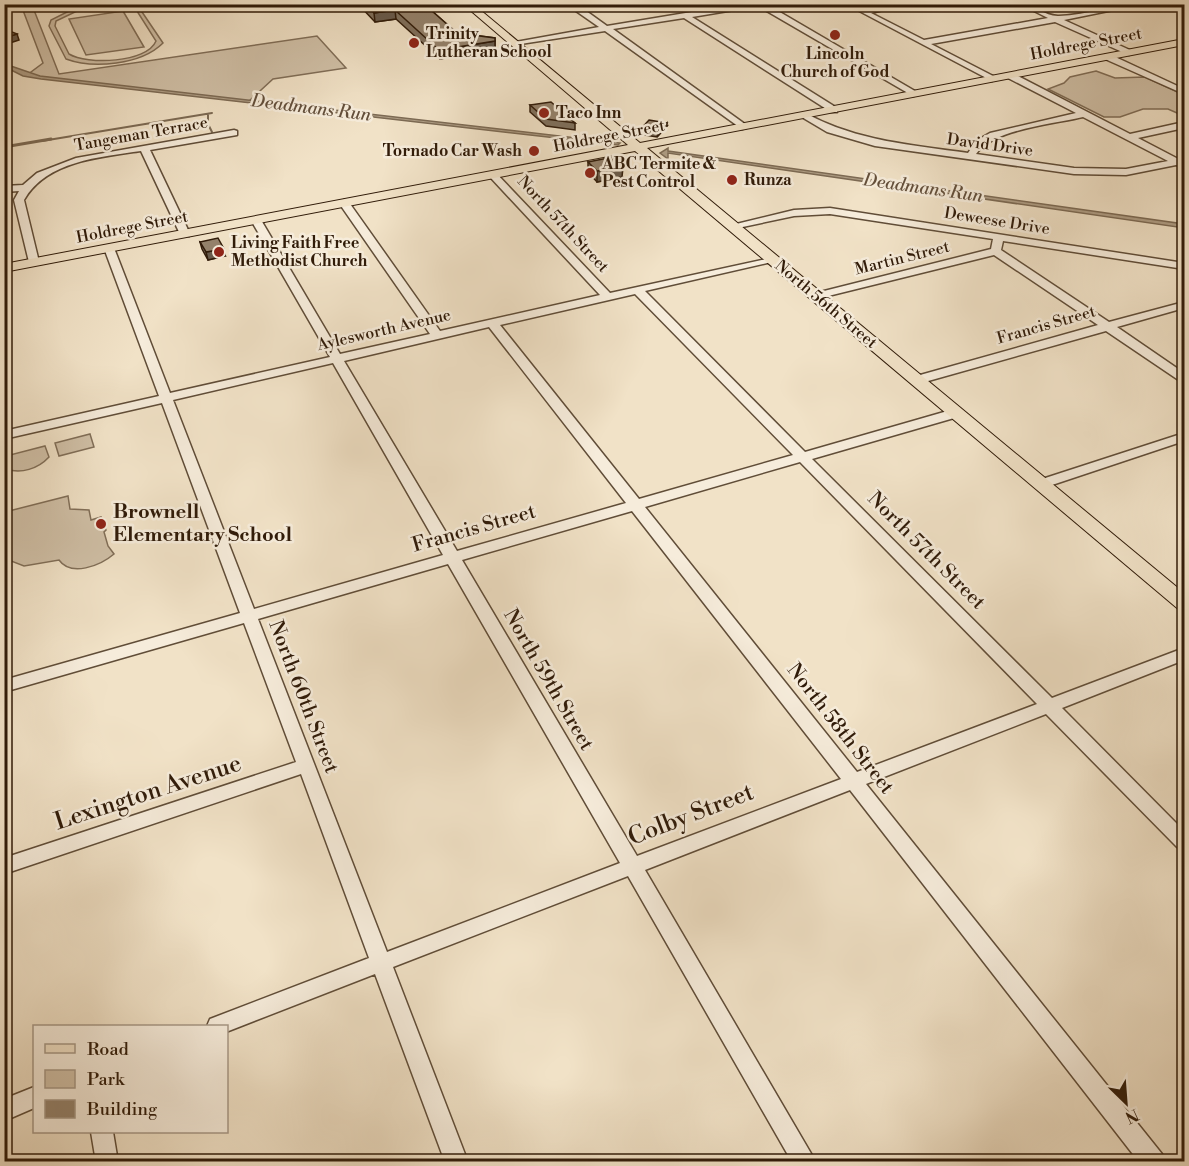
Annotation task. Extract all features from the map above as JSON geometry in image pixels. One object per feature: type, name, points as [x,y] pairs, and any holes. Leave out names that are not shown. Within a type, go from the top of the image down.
[{"type":"main road","name":"North 56th Street","points":[[467,4],[1185,603]]},
{"type":"main road","name":"Holdrege Street","points":[[4,268],[1185,42]]},
{"type":"street","points":[[578,4],[579,9],[745,127]]},
{"type":"street","points":[[720,4],[728,9]]},
{"type":"street","points":[[514,43],[759,4],[916,94]]},
{"type":"street","points":[[849,4],[992,79]]},
{"type":"street","points":[[863,12],[905,4]]},
{"type":"street","points":[[1023,4],[1129,52]]},
{"type":"street","points":[[923,43],[1140,4]]},
{"type":"street","points":[[686,16],[834,110]]},
{"type":"street","points":[[1108,57],[1185,92]]},
{"type":"street","points":[[1011,76],[1181,164]]},
{"type":"street","points":[[970,157],[979,143],[993,135],[1085,114]]},
{"type":"street","name":"David Drive","points":[[804,116],[830,130],[864,141],[970,157],[1099,173],[1181,164]]},
{"type":"street","points":[[1130,137],[1185,125]]},
{"type":"street","name":"Tangeman Terrace","points":[[25,189],[45,173],[69,163],[234,133]]},
{"type":"street","points":[[144,148],[185,234]]},
{"type":"street","name":"North 57th Street","points":[[493,175],[607,297]]},
{"type":"street","points":[[4,189],[25,189]]},
{"type":"street","points":[[25,189],[20,197],[19,206],[34,262]]},
{"type":"street","points":[[344,203],[437,335]]},
{"type":"street","name":"Deweese Drive","points":[[733,226],[800,212],[830,211],[1185,266]]},
{"type":"street","name":"North 59th Street","points":[[256,220],[805,1161]]},
{"type":"street","points":[[999,236],[996,251],[1185,378]]},
{"type":"street","name":"North 60th Street","points":[[109,248],[457,1161]]},
{"type":"street","name":"Martin Street","points":[[816,296],[996,251]]},
{"type":"street","name":"Aylesworth Avenue","points":[[4,435],[772,259]]},
{"type":"street","name":"North 57th Street","points":[[637,290],[1185,842]]},
{"type":"street","name":"Francis Street","points":[[917,380],[1185,305]]},
{"type":"street","name":"North 58th Street","points":[[492,323],[1154,1161]]},
{"type":"street","name":"Francis Street","points":[[4,686],[956,412]]},
{"type":"street","points":[[1041,484],[1185,437]]},
{"type":"street","name":"Colby Street","points":[[220,1025],[1185,654]]},
{"type":"street","name":"Lexington Avenue","points":[[4,866],[307,765]]},
{"type":"street","points":[[4,1110],[33,1098]]},
{"type":"street","points":[[102,1133],[108,1161]]},
{"type":"green space","points":[[21,5],[32,5],[59,74],[317,36],[346,68],[273,79],[248,102],[27,75],[43,63]]},
{"type":"green space","points":[[99,5],[122,5],[140,9],[163,43],[142,56],[116,63],[89,64],[66,59],[49,26],[51,20],[69,11]],"holes":[[[107,7],[137,11],[156,41],[141,54],[129,58],[102,61],[78,58],[69,54],[55,26],[56,21],[77,11]]]},
{"type":"green space","points":[[123,11],[144,47],[86,55],[69,19]]},
{"type":"green space","points":[[1096,71],[1115,78],[1145,77],[1184,95],[1184,116],[1168,109],[1143,109],[1120,117],[1104,117],[1048,89],[1064,83],[1070,77]]},
{"type":"green space","points":[[90,434],[94,447],[59,456],[55,443]]},
{"type":"green space","points":[[45,446],[49,457],[40,465],[23,471],[6,469],[6,456]]},
{"type":"green space","points":[[68,496],[70,509],[89,510],[91,520],[101,517],[106,530],[104,532],[108,546],[114,554],[94,566],[78,569],[64,565],[59,560],[24,566],[11,561],[5,545],[5,512]]},
{"type":"water","name":"Deadmans Run","points":[[5,64],[40,76],[620,143],[618,145],[41,79],[23,76],[5,67]]},
{"type":"water","name":"Deadmans Run","points":[[668,148],[668,151],[1184,224],[1184,228],[668,153],[668,159],[660,153]]},
{"type":"building","points":[[366,4],[424,4],[457,33],[495,38],[495,41],[439,50],[395,10],[374,13]]},
{"type":"building","points":[[4,29],[17,34],[4,38]]},
{"type":"building","points":[[551,102],[575,123],[546,119],[530,105]]},
{"type":"building","points":[[649,120],[667,123],[658,133],[639,131]]},
{"type":"building","points":[[613,157],[623,167],[597,171],[588,162]]},
{"type":"building","points":[[218,238],[224,249],[206,252],[200,242]]},
{"type":"waterway","points":[[42,141],[212,113]]},
{"type":"waterway","points":[[208,115],[208,124],[212,132]]},
{"type":"waterway","points":[[4,147],[51,139]]},
{"type":"place","name":"Lincoln Church of God","points":[[835,35]]},
{"type":"place","name":"Trinity Lutheran School","points":[[414,43]]},
{"type":"place","name":"Taco Inn","points":[[544,113]]},
{"type":"place","name":"Tornado Car Wash","points":[[534,151]]},
{"type":"place","name":"ABC Termite & Pest Control","points":[[590,173]]},
{"type":"place","name":"Runza","points":[[732,180]]},
{"type":"place","name":"Living Faith Free Methodist Church","points":[[219,252]]},
{"type":"place","name":"Brownell Elementary School","points":[[101,524]]}]
